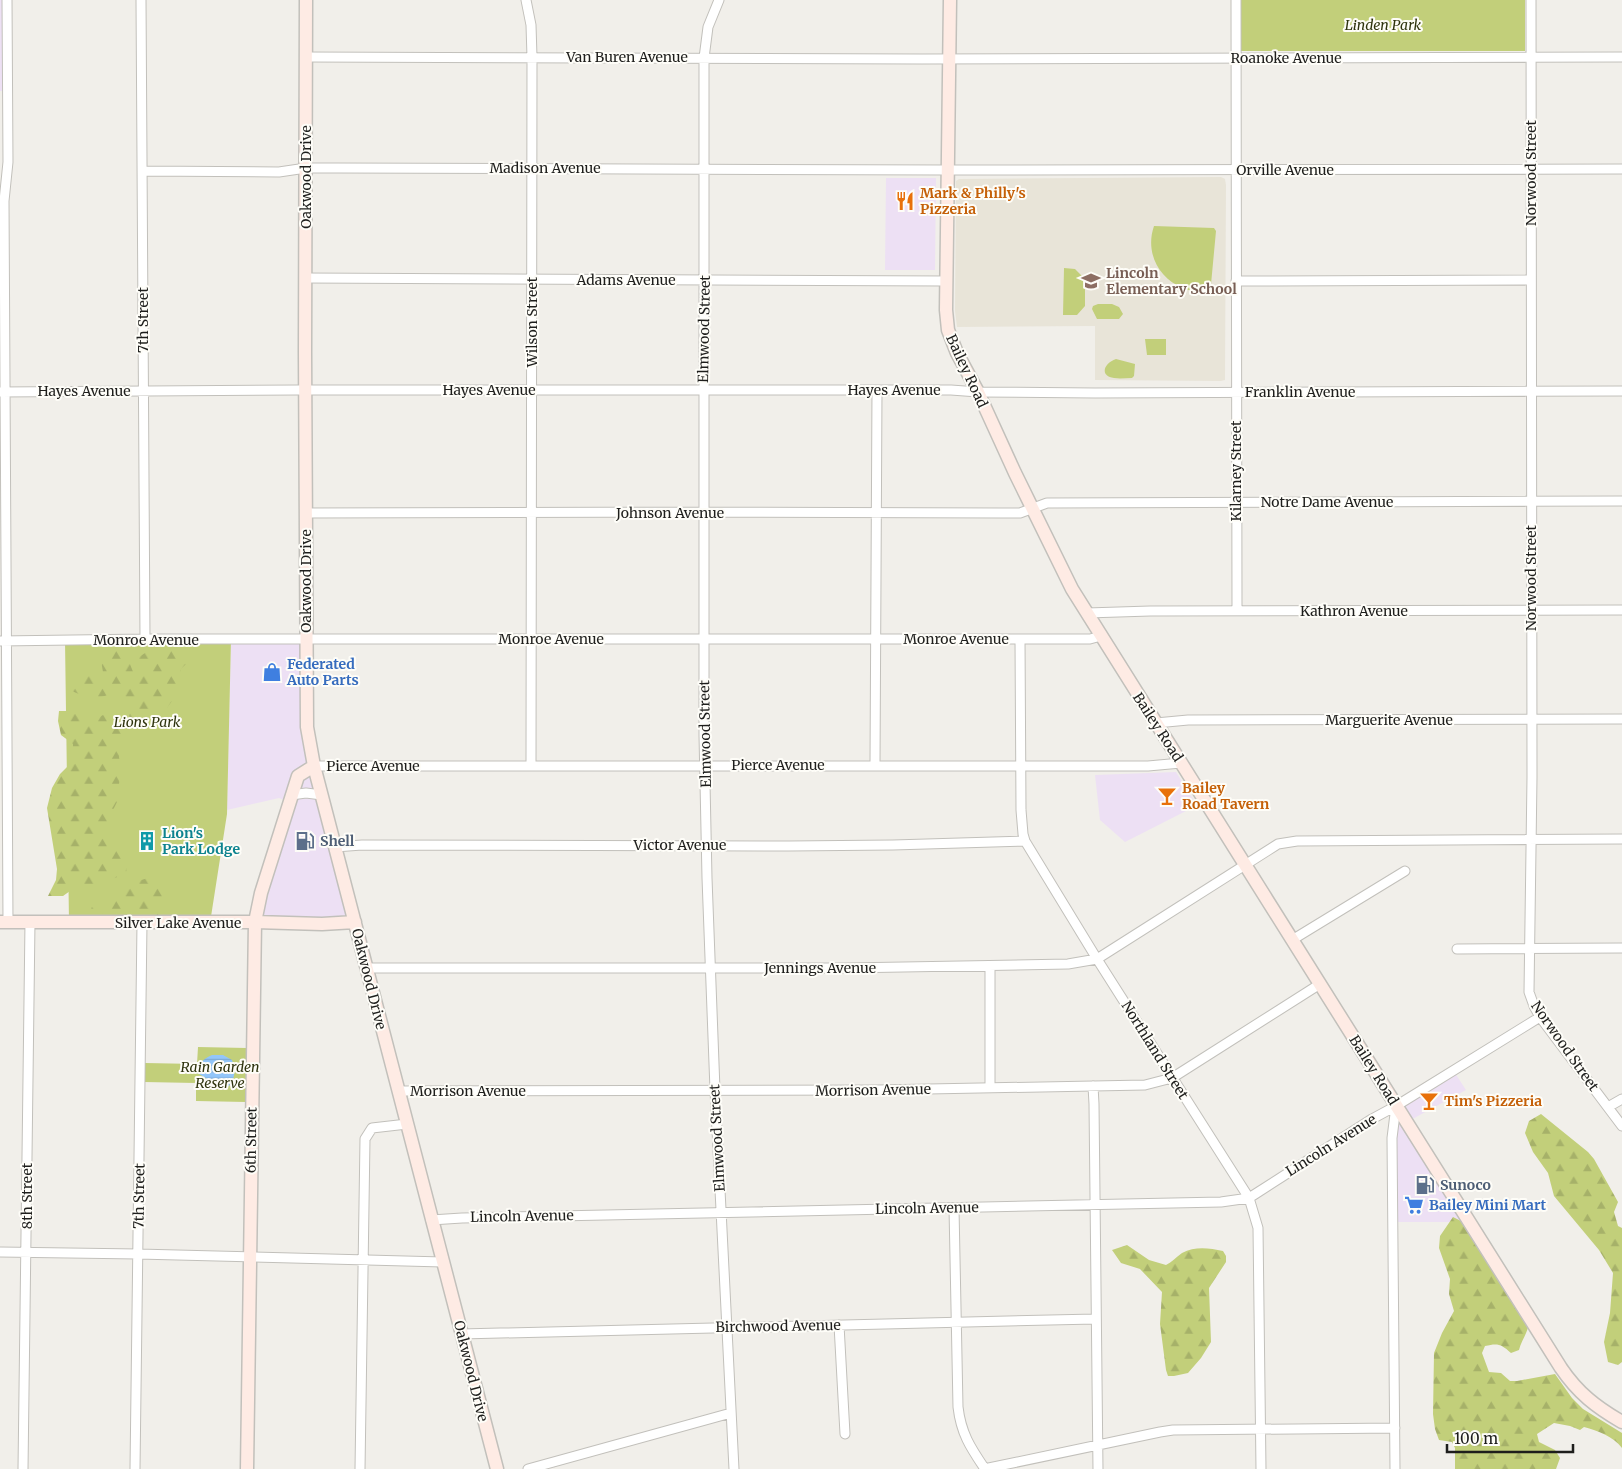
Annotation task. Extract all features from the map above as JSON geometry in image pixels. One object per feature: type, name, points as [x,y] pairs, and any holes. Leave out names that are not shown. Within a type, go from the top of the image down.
[{"type":"street","points":[[4,922],[2,392],[4,201],[8,162],[7,0]]},
{"type":"street","name":"7th Street","points":[[141,0],[145,639]]},
{"type":"street","name":"Oakwood Drive","points":[[306,0],[307,727],[314,766],[497,1469]]},
{"type":"street","name":"Wilson Street","points":[[526,0],[531,25],[532,57],[531,765]]},
{"type":"street","name":"Elmwood Street","points":[[719,0],[708,27],[704,58],[703,512],[705,765],[710,968],[720,1212],[734,1469]]},
{"type":"street","name":"Bailey Road","points":[[950,0],[946,310],[948,330],[961,360],[1072,589],[1101,636],[1571,1383],[1584,1396],[1622,1422]]},
{"type":"street","name":"Kilarney Street","points":[[1236,0],[1237,611]]},
{"type":"street","name":"Norwood Street","points":[[1530,0],[1531,840],[1529,992],[1540,1017],[1622,1126]]},
{"type":"street","name":"Van Buren Avenue","points":[[306,57],[949,58]]},
{"type":"street","name":"Roanoke Avenue","points":[[949,58],[1622,57]]},
{"type":"street","name":"Madison Avenue","points":[[143,171],[279,172],[306,168],[948,170]]},
{"type":"street","name":"Orville Avenue","points":[[948,170],[1622,169]]},
{"type":"street","name":"Adams Avenue","points":[[305,278],[947,281]]},
{"type":"street","points":[[1236,281],[1530,280]]},
{"type":"street","name":"Hayes Avenue","points":[[2,392],[144,390],[951,390],[978,392]]},
{"type":"street","points":[[875,765],[877,390]]},
{"type":"street","name":"Franklin Avenue","points":[[978,392],[1622,391]]},
{"type":"street","name":"Notre Dame Avenue","points":[[1032,508],[1047,503],[1622,501]]},
{"type":"street","name":"Johnson Avenue","points":[[306,513],[1020,513],[1032,508]]},
{"type":"street","name":"Kathron Avenue","points":[[1087,613],[1622,610]]},
{"type":"street","name":"Monroe Avenue","points":[[3,641],[531,638],[1090,639],[1101,636]]},
{"type":"street","name":"Northland Street","points":[[1020,639],[1020,810],[1025,841],[1097,959],[1249,1198],[1258,1228],[1261,1469]]},
{"type":"street","name":"Marguerite Avenue","points":[[1156,723],[1188,720],[1622,720]]},
{"type":"street","name":"Pierce Avenue","points":[[314,766],[1148,766],[1181,763]]},
{"type":"street","name":"6th Street","points":[[247,1469],[255,922],[261,893],[298,776],[314,766]]},
{"type":"street","points":[[291,795],[306,793],[322,795]]},
{"type":"street","name":"Jennings Avenue","points":[[367,968],[846,968],[1068,964],[1097,959],[1278,844],[1297,841],[1622,839]]},
{"type":"street","name":"Victor Avenue","points":[[335,847],[362,845],[893,845],[1025,841]]},
{"type":"street","points":[[1292,940],[1405,871]]},
{"type":"street","name":"Silver Lake Avenue","points":[[4,922],[255,922],[322,924],[355,922]]},
{"type":"street","name":"8th Street","points":[[23,1469],[30,922]]},
{"type":"street","name":"7th Street","points":[[136,1469],[142,923]]},
{"type":"street","points":[[1457,949],[1622,948]]},
{"type":"street","points":[[990,966],[990,1088]]},
{"type":"street","name":"Morrison Avenue","points":[[398,1091],[877,1090],[1145,1085],[1172,1078],[1320,984]]},
{"type":"street","name":"Lincoln Avenue","points":[[431,1220],[720,1212],[1095,1206],[1221,1202],[1249,1198],[1372,1119],[1540,1017]]},
{"type":"street","points":[[1093,1086],[1098,1469]]},
{"type":"street","points":[[1608,1107],[1622,1099]]},
{"type":"street","points":[[1395,1469],[1392,1138],[1396,1106]]},
{"type":"street","points":[[360,1469],[365,1139],[372,1128],[407,1124]]},
{"type":"street","points":[[954,1208],[959,1420],[969,1446],[985,1469],[1173,1430],[1396,1428]]},
{"type":"street","points":[[0,1252],[443,1262]]},
{"type":"street","name":"Birchwood Avenue","points":[[462,1334],[1095,1319]]},
{"type":"street","points":[[839,1325],[845,1434]]},
{"type":"street","points":[[528,1469],[731,1413]]},
{"type":"shaded area","points":[[0,0],[7,0],[8,91],[0,91]]},
{"type":"shaded area","name":"Lincoln Elementary School","points":[[1221,177],[1225,179],[1226,185],[1225,380],[1095,380],[1095,326],[957,327],[955,311],[956,181],[959,179]]},
{"type":"shaded area","points":[[886,178],[936,178],[935,270],[885,270]]},
{"type":"shaded area","points":[[231,639],[307,639],[307,727],[355,922],[255,922],[289,802],[279,798],[227,810]]},
{"type":"shaded area","points":[[1176,772],[1196,804],[1186,811],[1125,842],[1100,820],[1095,775]]},
{"type":"shaded area","points":[[1453,1070],[1466,1090],[1407,1122],[1467,1218],[1456,1222],[1393,1222],[1396,1106]]},
{"type":"green space","name":"Linden Park","points":[[1241,0],[1525,0],[1525,51],[1241,51]]},
{"type":"green space","points":[[1154,226],[1214,228],[1216,231],[1210,295],[1174,284],[1160,271],[1151,245]]},
{"type":"green space","points":[[1064,268],[1075,269],[1085,279],[1085,306],[1077,315],[1063,315]]},
{"type":"green space","points":[[1112,304],[1119,307],[1123,314],[1119,319],[1097,319],[1092,309],[1093,306]]},
{"type":"green space","points":[[1145,339],[1166,339],[1166,355],[1147,355]]},
{"type":"green space","points":[[1116,359],[1135,364],[1134,376],[1132,378],[1116,378],[1106,375],[1106,366]]},
{"type":"green space","name":"Lions Park","points":[[231,639],[227,814],[210,923],[69,922],[65,641]]},
{"type":"green space","points":[[107,648],[126,655],[134,674],[139,657],[148,651],[156,659],[163,662],[167,653],[173,649],[187,653],[189,657],[181,669],[180,685],[166,709],[130,719],[124,694],[114,693],[93,697],[72,691],[73,680],[86,678],[90,672],[92,675],[100,675],[103,672],[99,649]]},
{"type":"green space","points":[[59,711],[73,711],[88,723],[103,715],[141,728],[128,738],[121,749],[117,802],[101,834],[109,841],[120,846],[128,859],[126,873],[96,885],[87,887],[77,886],[63,896],[48,896],[56,880],[57,869],[47,808],[52,788],[60,774],[73,761],[73,744],[61,735],[58,721]]},
{"type":"green space","points":[[148,878],[161,879],[165,902],[162,916],[96,914],[91,908],[128,884]]},
{"type":"green space","name":"Rain Garden Reserve","points":[[198,1047],[247,1048],[246,1102],[196,1101],[196,1083],[144,1082],[145,1063],[197,1064]]},
{"type":"green space","points":[[1541,1114],[1588,1152],[1594,1159],[1618,1202],[1614,1212],[1618,1226],[1622,1228],[1622,1362],[1618,1365],[1608,1362],[1604,1342],[1610,1313],[1613,1273],[1599,1250],[1554,1196],[1548,1173],[1533,1152],[1525,1133],[1529,1121]]},
{"type":"green space","points":[[1453,1217],[1463,1222],[1528,1327],[1519,1350],[1511,1353],[1499,1345],[1485,1346],[1482,1353],[1489,1372],[1501,1373],[1510,1381],[1555,1374],[1572,1398],[1583,1409],[1622,1433],[1622,1448],[1610,1437],[1595,1430],[1584,1427],[1580,1430],[1554,1423],[1537,1434],[1539,1442],[1555,1450],[1560,1458],[1556,1469],[1455,1469],[1455,1448],[1452,1442],[1439,1440],[1433,1414],[1434,1353],[1454,1311],[1449,1294],[1450,1279],[1439,1248],[1440,1236]]},
{"type":"green space","points":[[1127,1245],[1149,1260],[1166,1265],[1182,1253],[1197,1248],[1223,1251],[1226,1256],[1226,1262],[1209,1288],[1211,1342],[1201,1358],[1188,1373],[1168,1376],[1160,1324],[1162,1292],[1140,1269],[1121,1263],[1112,1250]]},
{"type":"water","points":[[212,1055],[223,1055],[232,1060],[234,1074],[229,1086],[217,1088],[197,1073],[197,1069],[204,1059]]},
{"type":"place","name":"Mark & Philly's Pizzeria","points":[[905,201]]},
{"type":"place","name":"Lincoln Elementary School","points":[[1091,281]]},
{"type":"place","name":"Federated Auto Parts","points":[[272,672]]},
{"type":"place","name":"Bailey Road Tavern","points":[[1167,796]]},
{"type":"place","name":"Lion's Park Lodge","points":[[147,841]]},
{"type":"place","name":"Shell","points":[[305,841]]},
{"type":"place","name":"Tim's Pizzeria","points":[[1429,1101]]},
{"type":"place","name":"Sunoco","points":[[1425,1185]]},
{"type":"place","name":"Bailey Mini Mart","points":[[1414,1205]]}]
